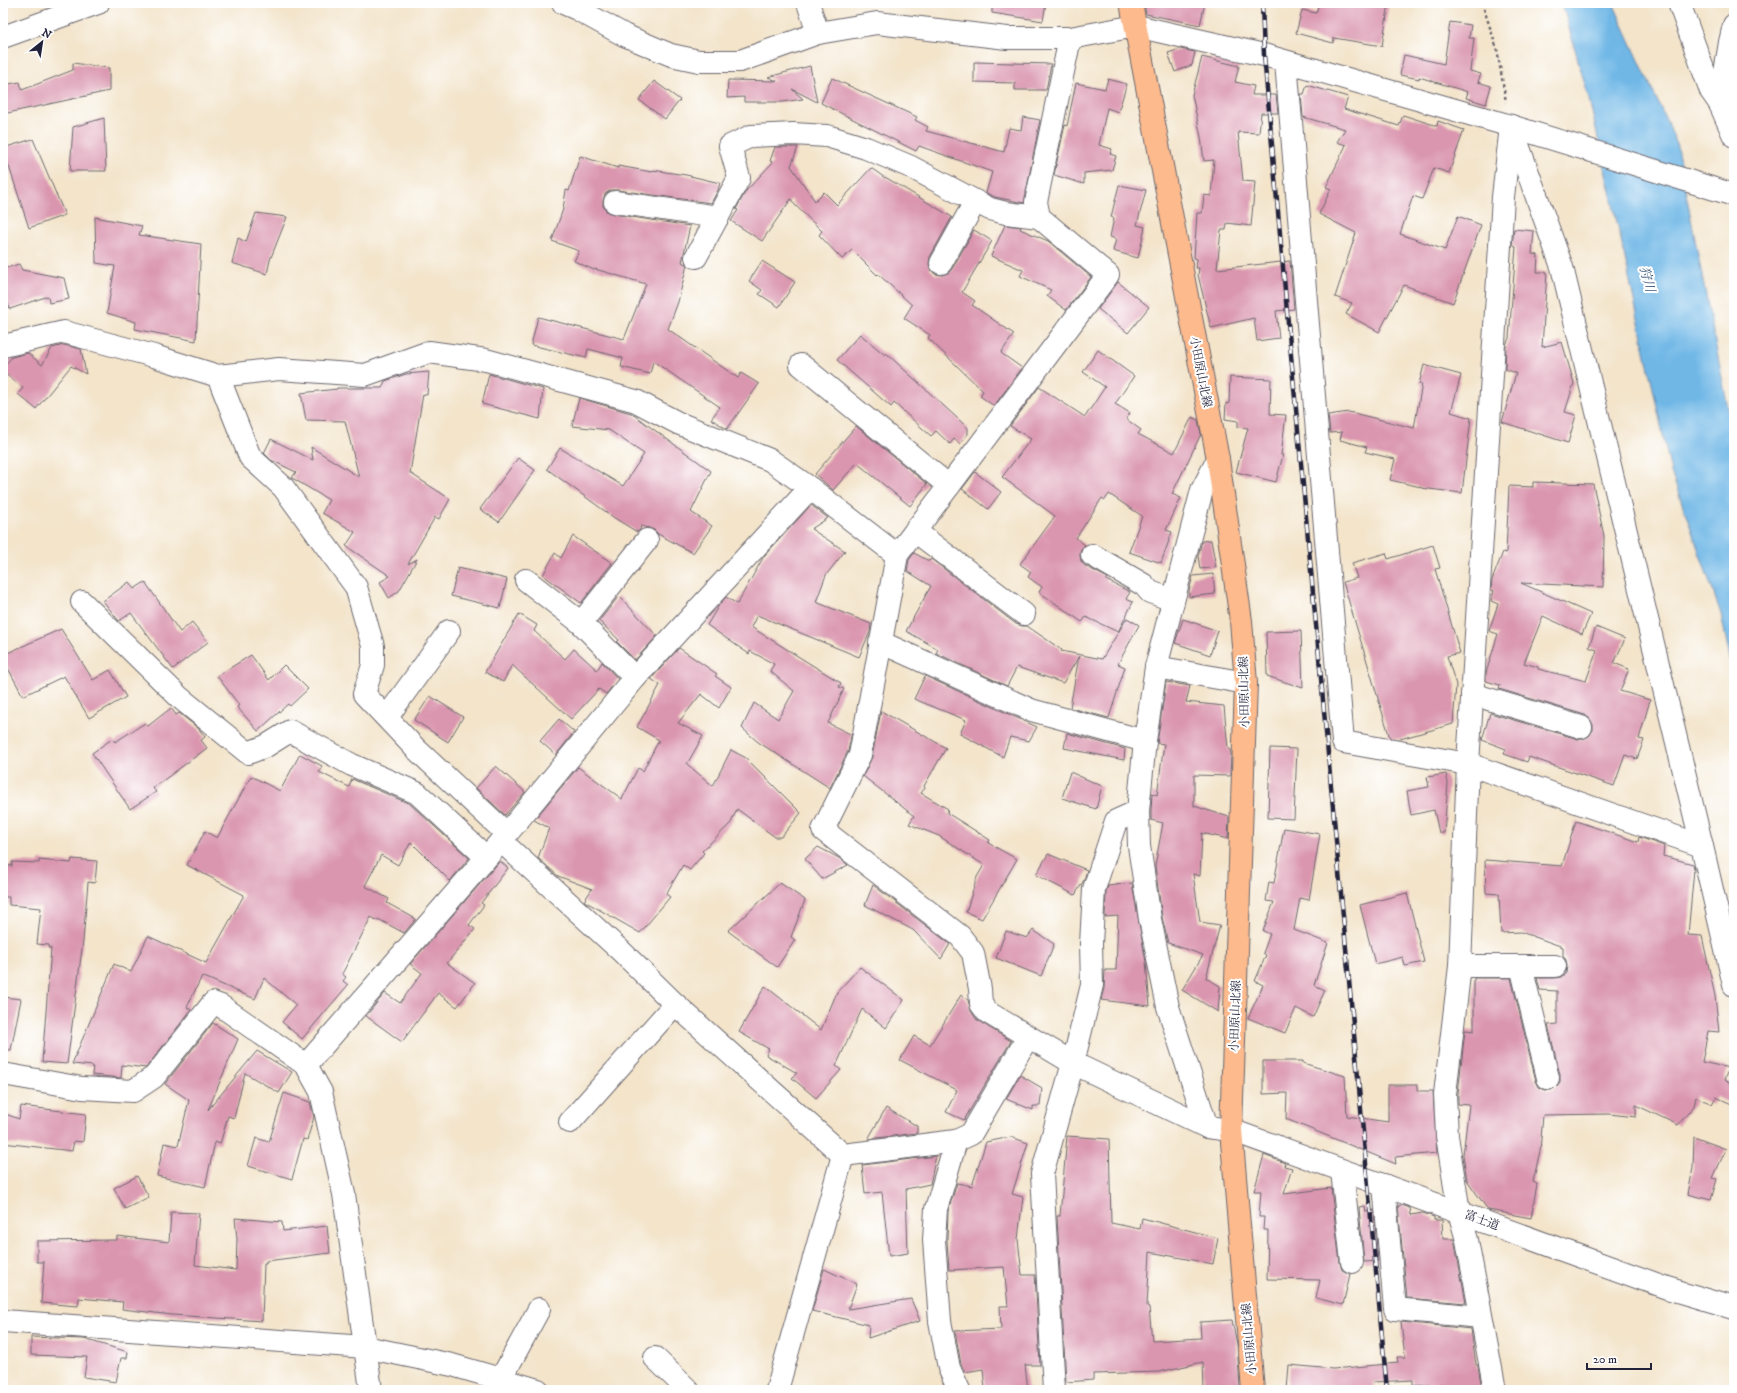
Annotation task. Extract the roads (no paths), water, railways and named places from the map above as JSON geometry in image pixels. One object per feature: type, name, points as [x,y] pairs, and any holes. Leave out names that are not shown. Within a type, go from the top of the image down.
[{"type":"main road","name":"小田原山北線","points":[[1131,3],[1218,459],[1241,621],[1246,683],[1231,1130],[1253,1390]]},
{"type":"street","points":[[3,37],[98,3]]},
{"type":"street","points":[[563,3],[637,41],[670,55],[699,61],[740,60],[818,33],[877,23],[1006,38],[1070,38],[1136,26],[1286,62],[1511,126],[1733,194]]},
{"type":"street","points":[[1679,3],[1710,91],[1720,104],[1734,136]]},
{"type":"street","points":[[804,6],[818,33]]},
{"type":"street","points":[[1720,104],[1734,25]]},
{"type":"street","points":[[1039,217],[1036,202],[1070,38]]},
{"type":"street","points":[[1286,62],[1343,742],[1468,764],[1702,846]]},
{"type":"street","points":[[1495,1390],[1467,1240],[1459,1212],[1447,1136],[1445,1094],[1460,966],[1472,694],[1503,197],[1511,126]]},
{"type":"street","points":[[1511,126],[1562,267],[1702,846],[1734,985]]},
{"type":"street","points":[[696,257],[739,178],[730,146],[751,136],[793,134],[827,136],[866,148],[911,167],[990,209],[1006,213],[1039,217],[1108,275],[897,555],[860,754],[823,830],[960,936],[973,953],[980,989],[981,1004],[987,1012],[1073,1063],[1207,1128]]},
{"type":"street","points":[[615,202],[718,217]]},
{"type":"street","points":[[941,264],[975,202]]},
{"type":"street","points":[[3,346],[64,332],[154,356],[218,376],[280,369],[365,375],[428,352],[486,360],[636,401],[678,423],[770,460],[810,488],[897,555]]},
{"type":"street","points":[[802,366],[949,486]]},
{"type":"street","points":[[218,376],[250,458],[283,487],[356,587],[373,646],[372,665],[364,694],[503,837],[674,1004],[843,1155],[956,1141],[971,1134],[1028,1037]]},
{"type":"street","points":[[1207,1128],[1167,1000],[1149,912],[1139,846],[1138,811],[1145,741],[1156,667],[1202,490],[1218,459]]},
{"type":"street","points":[[306,1065],[486,857],[635,678],[810,488]]},
{"type":"street","points":[[915,531],[1024,614]]},
{"type":"street","points":[[581,623],[648,540]]},
{"type":"street","points":[[1092,555],[1144,585],[1150,592],[1173,600]]},
{"type":"street","points":[[526,580],[581,623],[635,678]]},
{"type":"street","points":[[82,602],[179,697],[248,753],[266,746],[290,731],[352,765],[417,793],[486,857]]},
{"type":"street","points":[[387,717],[449,631]]},
{"type":"street","points":[[880,642],[1031,710],[1145,741]]},
{"type":"street","points":[[1156,667],[1246,683]]},
{"type":"street","points":[[1472,694],[1581,727]]},
{"type":"street","points":[[1054,1390],[1042,1174],[1073,1063],[1092,985],[1091,944],[1094,889],[1116,821],[1138,811]]},
{"type":"street","points":[[1460,966],[1556,966]]},
{"type":"street","points":[[1521,966],[1548,1078]]},
{"type":"street","points":[[3,1074],[82,1088],[133,1091],[154,1077],[213,1003],[220,1006],[306,1065],[321,1092],[344,1194],[371,1390]]},
{"type":"street","points":[[570,1122],[674,1004]]},
{"type":"street","name":"富士道","points":[[1207,1128],[1231,1130],[1667,1288],[1734,1308]]},
{"type":"street","points":[[956,1141],[936,1209],[934,1240],[940,1322],[949,1368],[958,1390]]},
{"type":"street","points":[[777,1390],[843,1155]]},
{"type":"street","points":[[1342,1171],[1352,1262]]},
{"type":"street","points":[[1384,1185],[1395,1309],[1481,1317]]},
{"type":"street","points":[[501,1379],[539,1309]]},
{"type":"street","points":[[3,1321],[365,1346],[452,1365],[538,1390]]},
{"type":"street","points":[[655,1358],[688,1390]]},
{"type":"water","name":"狩川","points":[[1562,3],[1613,3],[1676,142],[1734,439],[1734,679],[1721,614],[1671,472],[1589,99]]},
{"type":"railway","points":[[1262,3],[1264,55],[1287,312],[1387,1390]]}]
